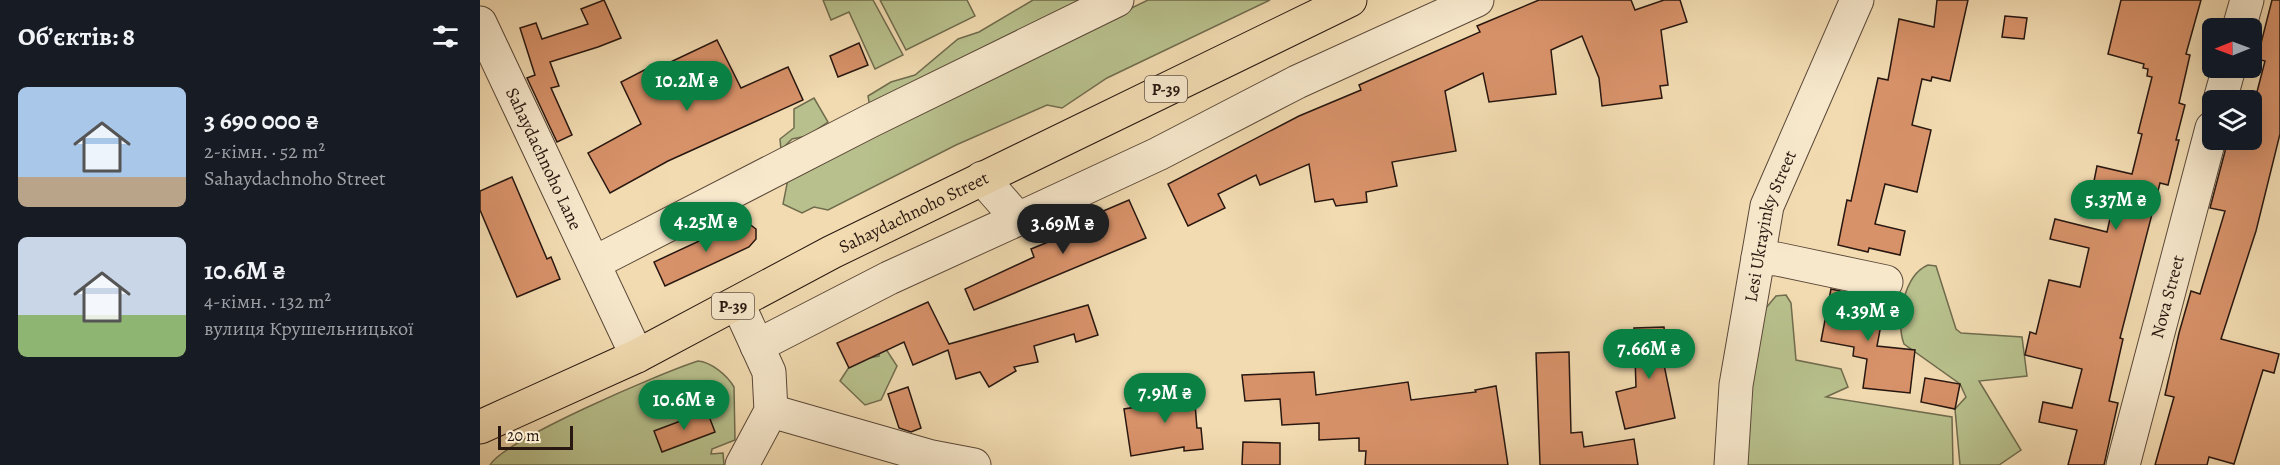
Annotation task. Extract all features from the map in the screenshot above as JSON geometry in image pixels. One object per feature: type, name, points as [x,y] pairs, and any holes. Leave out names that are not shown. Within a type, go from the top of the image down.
[{"type":"main road","name":"Sahaydachnoho Street","points":[[480,427],[637,356],[832,252],[1350,0]]},
{"type":"street","points":[[594,263],[870,121],[1118,0]]},
{"type":"street","points":[[757,346],[889,278],[1139,163],[1297,82],[1477,0]]},
{"type":"street","name":"Lesi Ukrayinky Street","points":[[1731,465],[1736,385],[1767,206],[1857,0]]},
{"type":"street","points":[[2242,18],[2247,0]]},
{"type":"street","name":"Sahaydachnoho Lane","points":[[480,22],[637,356]]},
{"type":"street","name":"Nova Street","points":[[2123,465],[2206,150]]},
{"type":"street","points":[[982,178],[1018,219]]},
{"type":"street","points":[[1758,258],[1778,259],[1886,282]]},
{"type":"street","points":[[738,304],[769,372],[771,411],[742,465]]},
{"type":"street","points":[[771,411],[932,457],[974,465]]},
{"type":"green space","points":[[823,0],[873,0],[903,55],[875,69],[849,12],[831,20]]},
{"type":"green space","points":[[880,0],[967,0],[975,16],[906,50]]},
{"type":"green space","points":[[1033,0],[1102,0],[870,108],[868,96],[891,82],[915,75],[958,39],[979,32]]},
{"type":"green space","points":[[1148,0],[1270,0],[1107,78],[1062,108],[1047,105],[956,145],[828,210],[814,207],[802,213],[783,204],[789,174]]},
{"type":"green space","points":[[814,98],[828,122],[807,136],[792,139],[781,150],[780,139],[794,128],[794,109]]},
{"type":"green space","points":[[1928,265],[1936,266],[1956,329],[1961,333],[2022,337],[2027,376],[1979,381],[2021,450],[1999,465],[1960,465],[1955,409],[1966,397],[1960,384],[1904,344],[1901,334],[1901,312],[1907,288],[1920,270]]},
{"type":"green space","points":[[1786,295],[1791,303],[1796,360],[1841,369],[1848,387],[1826,397],[1952,417],[1953,465],[1735,465],[1749,328],[1776,296]]},
{"type":"green space","points":[[880,340],[897,366],[881,400],[865,405],[840,381],[853,361],[879,356]]},
{"type":"green space","points":[[698,361],[718,370],[734,387],[735,440],[712,449],[711,454],[723,453],[724,465],[490,465],[523,440],[553,424],[620,392]]},
{"type":"building","points":[[604,0],[621,38],[550,62],[559,86],[551,88],[572,135],[557,142],[527,78],[535,75],[520,28],[536,23],[542,39],[588,24],[581,9]]},
{"type":"building","points":[[1539,0],[1631,0],[1635,10],[1664,0],[1680,0],[1687,22],[1661,30],[1668,85],[1660,86],[1662,98],[1602,106],[1599,78],[1582,36],[1551,50],[1556,94],[1489,102],[1483,73],[1445,91],[1456,151],[1392,162],[1397,186],[1366,192],[1367,202],[1336,206],[1333,199],[1315,202],[1309,164],[1260,185],[1256,175],[1218,194],[1225,208],[1188,226],[1168,184],[1299,116],[1361,90],[1359,85],[1480,32],[1477,26]]},
{"type":"building","points":[[1937,0],[1968,0],[1950,81],[1932,77],[1931,81],[1922,79],[1912,125],[1931,130],[1917,192],[1885,184],[1875,224],[1905,231],[1900,255],[1869,248],[1868,252],[1838,245],[1847,200],[1851,201],[1878,78],[1888,80],[1899,19],[1934,27]]},
{"type":"building","points":[[2121,0],[2201,0],[2186,54],[2190,55],[2179,103],[2185,105],[2176,140],[2179,140],[2168,185],[2160,183],[2120,338],[2123,339],[2109,401],[2118,403],[2104,465],[2068,465],[2077,430],[2039,422],[2043,402],[2072,408],[2082,369],[2025,355],[2030,332],[2036,334],[2049,280],[2080,287],[2089,248],[2050,239],[2055,219],[2107,232],[2116,192],[2093,186],[2097,166],[2132,174],[2142,134],[2138,133],[2152,77],[2147,76],[2148,69],[2143,68],[2144,64],[2108,54]]},
{"type":"building","points":[[2272,0],[2280,0],[2280,134],[2256,231],[2221,339],[2279,354],[2274,373],[2263,370],[2234,464],[2209,457],[2207,465],[2155,465],[2174,397],[2165,395],[2179,333],[2191,291],[2200,294],[2225,211],[2210,208],[2225,150],[2262,150],[2262,90],[2257,90],[2265,61],[2262,60],[2262,39]]},
{"type":"building","points":[[2005,16],[2027,18],[2024,39],[2002,37]]},
{"type":"building","points":[[717,40],[741,88],[788,67],[803,100],[668,161],[610,193],[588,153],[641,124],[621,82],[656,64],[658,68]]},
{"type":"building","points":[[859,43],[868,65],[838,77],[830,56]]},
{"type":"building","points":[[512,177],[547,259],[551,257],[560,279],[517,297],[480,210],[480,191]]},
{"type":"building","points":[[1129,200],[1146,238],[974,310],[965,289],[1034,257],[1031,249],[1097,222],[1094,215]]},
{"type":"building","points":[[738,223],[748,223],[756,229],[756,239],[749,247],[665,286],[654,262]]},
{"type":"building","points":[[1831,289],[1876,299],[1874,307],[1879,308],[1877,313],[1883,314],[1877,346],[1915,350],[1910,393],[1863,388],[1867,359],[1853,356],[1854,347],[1821,341]]},
{"type":"building","points":[[928,302],[949,344],[1088,305],[1098,335],[1076,342],[1074,334],[1034,346],[1038,362],[1014,367],[1016,371],[989,387],[980,372],[956,379],[948,350],[913,365],[904,342],[849,368],[837,343]]},
{"type":"building","points":[[1664,327],[1665,339],[1673,338],[1674,364],[1664,365],[1675,418],[1625,429],[1616,392],[1636,387],[1634,328]]},
{"type":"building","points":[[1569,352],[1571,433],[1582,432],[1584,447],[1634,439],[1638,465],[1540,465],[1536,353]]},
{"type":"building","points":[[1314,372],[1316,395],[1408,382],[1411,400],[1476,392],[1475,390],[1496,386],[1508,465],[1365,465],[1366,451],[1359,451],[1359,438],[1319,440],[1319,423],[1282,425],[1280,399],[1245,401],[1242,375]]},
{"type":"building","points":[[1925,378],[1960,384],[1955,409],[1921,402]]},
{"type":"building","points":[[1193,380],[1197,428],[1201,428],[1203,449],[1184,451],[1184,447],[1131,456],[1124,409],[1175,401],[1173,382]]},
{"type":"building","points":[[908,387],[921,428],[911,432],[899,428],[888,394]]},
{"type":"building","points":[[707,411],[715,432],[662,452],[654,431]]},
{"type":"building","points":[[1243,442],[1280,443],[1280,465],[1242,465]]}]
